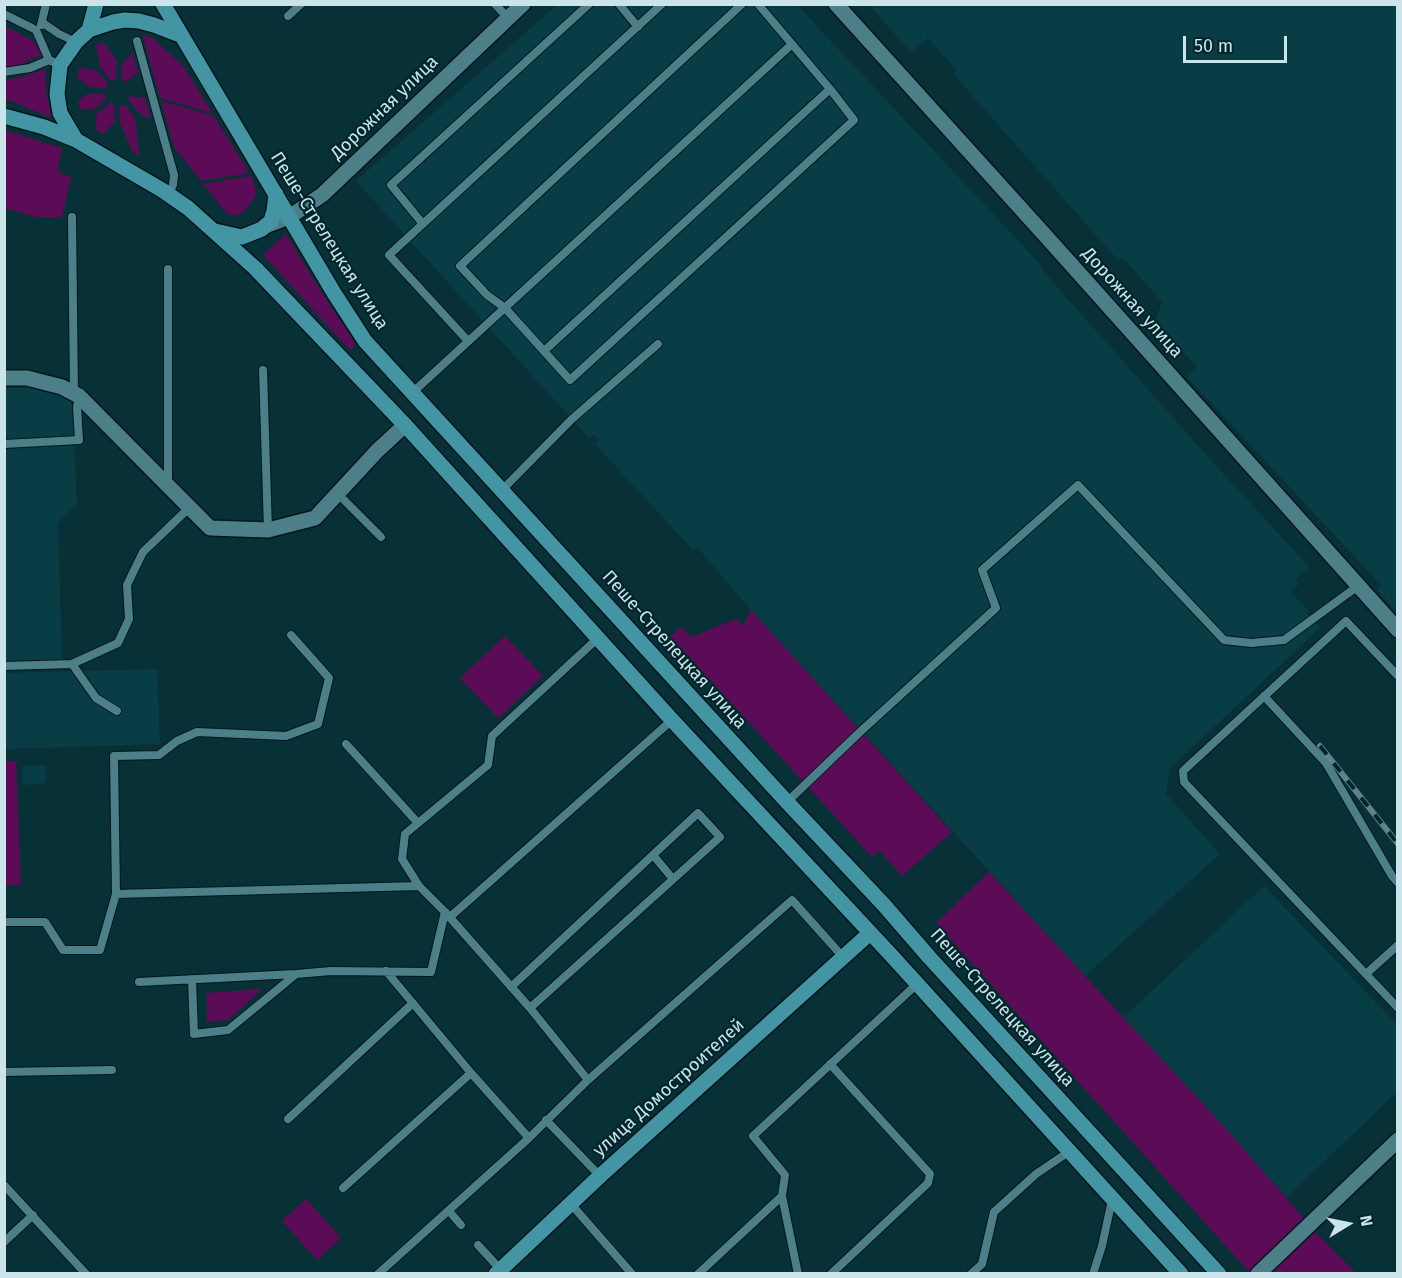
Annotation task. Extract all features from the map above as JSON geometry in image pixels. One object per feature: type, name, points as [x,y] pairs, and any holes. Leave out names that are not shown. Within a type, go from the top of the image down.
[{"type":"main road","points":[[89,30],[96,4]]},
{"type":"main road","name":"Пеше-Стрелецкая улица","points":[[163,4],[365,341],[884,905],[1219,1274]]},
{"type":"main road","points":[[76,140],[60,113],[55,63],[89,30],[113,22],[139,21],[180,35]]},
{"type":"main road","points":[[4,116],[44,127],[76,140],[169,194],[255,268],[405,426],[1180,1274]]},
{"type":"main road","points":[[212,230],[242,237],[253,234],[271,221],[276,194]]},
{"type":"main road","name":"улица Домостроителей","points":[[498,1271],[870,933]]},
{"type":"street","name":"Дорожная улица","points":[[266,226],[289,217],[322,195],[523,4]]},
{"type":"street","name":"Дорожная улица","points":[[836,4],[1398,630]]},
{"type":"street","points":[[4,378],[27,378],[62,387],[77,395],[210,528],[268,530],[315,518],[378,451],[405,426]]},
{"type":"street","points":[[1258,1274],[1396,1144]]},
{"type":"lane","points":[[36,30],[43,22],[46,4]]},
{"type":"lane","points":[[288,16],[301,4]]},
{"type":"lane","points":[[495,4],[508,18]]},
{"type":"lane","points":[[423,224],[391,185],[589,4]]},
{"type":"lane","points":[[619,4],[638,27]]},
{"type":"lane","points":[[468,341],[389,255],[662,4]]},
{"type":"lane","points":[[742,4],[460,266],[487,295],[505,308],[570,380],[854,120],[758,4]]},
{"type":"lane","points":[[4,14],[36,30],[55,63],[4,72]]},
{"type":"lane","points":[[43,22],[59,34],[76,42]]},
{"type":"lane","points":[[137,41],[174,175],[174,185],[169,194]]},
{"type":"lane","points":[[412,393],[791,45]]},
{"type":"lane","points":[[544,351],[830,89]]},
{"type":"lane","points":[[4,444],[79,440],[72,217]]},
{"type":"lane","points":[[168,268],[168,488]]},
{"type":"lane","points":[[501,490],[572,419],[658,344]]},
{"type":"lane","points":[[263,370],[268,530]]},
{"type":"lane","points":[[787,802],[861,730],[996,608],[982,570],[1078,485],[1224,640],[1251,644],[1284,640],[1358,585]]},
{"type":"lane","points":[[338,494],[381,537]]},
{"type":"lane","points":[[4,666],[72,664],[118,644],[129,619],[127,585],[142,552],[189,508]]},
{"type":"lane","points":[[1398,676],[1346,621],[1183,771],[1184,782],[1398,1008]]},
{"type":"lane","points":[[4,922],[45,922],[63,950],[99,950],[116,894],[114,756],[159,754],[177,741],[197,732],[286,736],[318,724],[329,678],[291,634]]},
{"type":"lane","points":[[588,1080],[530,1008],[448,915],[419,886],[402,858],[405,834],[488,765],[492,736],[598,638]]},
{"type":"lane","points":[[72,664],[96,698],[117,711]]},
{"type":"lane","points":[[1264,696],[1326,763],[1396,877]]},
{"type":"lane","points":[[139,982],[331,971],[430,972],[448,915],[672,720]]},
{"type":"lane","points":[[346,744],[418,823]]},
{"type":"lane","points":[[511,987],[698,813],[720,837],[530,1008]]},
{"type":"lane","points":[[653,855],[674,879]]},
{"type":"lane","points":[[116,894],[419,886]]},
{"type":"lane","points":[[378,1274],[529,1138],[588,1080],[792,900],[843,957]]},
{"type":"lane","points":[[1366,974],[1398,945]]},
{"type":"lane","points":[[386,971],[529,1138]]},
{"type":"lane","points":[[192,980],[194,1034],[228,1030],[296,974]]},
{"type":"lane","points":[[798,1274],[782,1196],[785,1175],[753,1136],[917,984]]},
{"type":"lane","points":[[288,1119],[412,1003]]},
{"type":"lane","points":[[830,1064],[930,1174],[928,1183],[831,1274]]},
{"type":"lane","points":[[4,1072],[112,1070]]},
{"type":"lane","points":[[343,1188],[471,1073]]},
{"type":"lane","points":[[546,1119],[600,1176]]},
{"type":"lane","points":[[971,1274],[982,1264],[993,1212],[1036,1174],[1070,1151]]},
{"type":"lane","points":[[4,1185],[86,1274]]},
{"type":"lane","points":[[698,1274],[782,1196]]},
{"type":"lane","points":[[1093,1274],[1102,1246],[1112,1198]]},
{"type":"lane","points":[[571,1204],[632,1274]]},
{"type":"lane","points":[[449,1211],[460,1225]]},
{"type":"lane","points":[[4,1242],[33,1215]]},
{"type":"lane","points":[[478,1245],[498,1271]]},
{"type":"shaded area","points":[[557,5],[797,5],[1041,265],[1042,270],[1309,567],[1295,579],[1299,584],[1290,592],[1309,611],[1306,613],[1320,628],[1169,769],[1166,794],[1220,854],[1085,976],[751,610],[697,547],[693,550],[595,444],[599,440],[594,434],[589,438],[356,181]]},
{"type":"shaded area","points":[[869,5],[1397,5],[1397,612],[1377,590],[1381,585],[1187,377],[1197,367],[1155,321],[1162,302],[1122,257],[1118,260],[954,75],[957,71],[928,38],[911,52]]},
{"type":"shaded area","points":[[5,26],[33,41],[42,54],[19,65],[5,67]]},
{"type":"shaded area","points":[[142,34],[154,39],[184,67],[212,113],[160,98]]},
{"type":"shaded area","points":[[102,41],[117,61],[116,79],[111,81],[100,67],[96,45]]},
{"type":"shaded area","points":[[132,53],[138,72],[126,82],[121,79],[122,64]]},
{"type":"shaded area","points":[[79,68],[96,70],[108,84],[106,89],[89,87],[77,77]]},
{"type":"shaded area","points":[[45,69],[46,92],[52,118],[5,99],[5,80]]},
{"type":"shaded area","points":[[88,93],[105,94],[106,99],[94,109],[80,109],[78,101]]},
{"type":"shaded area","points":[[130,96],[145,98],[151,119],[139,113],[128,100]]},
{"type":"shaded area","points":[[161,101],[214,116],[249,173],[201,181],[174,147]]},
{"type":"shaded area","points":[[110,103],[114,105],[115,121],[103,134],[95,129],[97,113]]},
{"type":"shaded area","points":[[125,105],[135,118],[140,156],[132,151],[120,123],[119,106]]},
{"type":"shaded area","points":[[4,130],[62,148],[57,171],[71,177],[62,217],[36,217],[5,208]]},
{"type":"shaded area","points":[[251,176],[256,190],[255,197],[244,212],[236,215],[226,212],[203,184]]},
{"type":"shaded area","points":[[286,234],[356,344],[350,350],[263,255]]},
{"type":"shaded area","points":[[4,388],[41,388],[72,401],[77,504],[58,523],[62,660],[5,661]]},
{"type":"shaded area","points":[[751,610],[952,832],[902,876],[879,850],[872,857],[670,636],[682,627],[691,637],[736,619],[743,626]]},
{"type":"shaded area","points":[[505,636],[543,676],[498,718],[460,678]]},
{"type":"shaded area","points":[[157,669],[160,744],[5,749],[4,673]]},
{"type":"shaded area","points":[[4,761],[16,761],[21,885],[5,886]]},
{"type":"shaded area","points":[[45,765],[46,783],[23,785],[22,766]]},
{"type":"shaded area","points":[[989,872],[1228,1131],[1321,1238],[1356,1273],[1250,1273],[936,923]]},
{"type":"shaded area","points":[[1264,886],[1397,1024],[1397,1092],[1287,1197],[1123,1018]]},
{"type":"shaded area","points":[[262,989],[228,1020],[207,1022],[207,993]]},
{"type":"shaded area","points":[[306,1199],[341,1238],[317,1260],[282,1221]]},
{"type":"railway","points":[[1320,746],[1398,844]]}]
